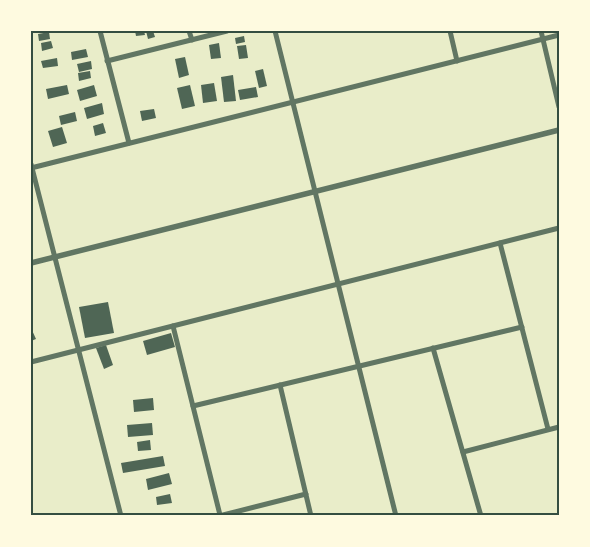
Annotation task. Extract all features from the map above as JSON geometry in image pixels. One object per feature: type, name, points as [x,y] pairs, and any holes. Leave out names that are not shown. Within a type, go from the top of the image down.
[{"type":"street","points":[[100,31],[129,143]]},
{"type":"street","points":[[189,31],[192,40]]},
{"type":"street","points":[[107,61],[227,31]]},
{"type":"street","points":[[275,31],[396,516]]},
{"type":"street","points":[[450,31],[457,61]]},
{"type":"street","points":[[541,31],[559,107]]},
{"type":"street","points":[[121,516],[32,167],[559,35]]},
{"type":"street","points":[[31,263],[559,130]]},
{"type":"street","points":[[31,362],[559,228]]},
{"type":"street","points":[[500,243],[548,429]]},
{"type":"street","points":[[173,326],[219,516],[306,494]]},
{"type":"street","points":[[193,406],[522,327]]},
{"type":"street","points":[[433,348],[481,516]]},
{"type":"street","points":[[280,385],[311,516]]},
{"type":"street","points":[[463,452],[559,426]]},
{"type":"building","points":[[135,31],[144,31],[145,35],[136,36]]},
{"type":"building","points":[[146,31],[153,31],[155,37],[148,39]]},
{"type":"building","points":[[49,32],[50,39],[39,41],[38,34]]},
{"type":"building","points":[[244,36],[245,42],[236,44],[235,38]]},
{"type":"building","points":[[51,41],[53,48],[42,51],[41,43]]},
{"type":"building","points":[[219,43],[221,58],[211,59],[209,45]]},
{"type":"building","points":[[246,45],[248,58],[239,59],[237,46]]},
{"type":"building","points":[[86,49],[88,57],[72,60],[71,52]]},
{"type":"building","points":[[185,57],[189,75],[179,78],[175,59]]},
{"type":"building","points":[[57,58],[58,66],[43,68],[41,61]]},
{"type":"building","points":[[91,61],[92,69],[79,72],[77,64]]},
{"type":"building","points":[[263,69],[267,86],[259,88],[255,71]]},
{"type":"building","points":[[90,71],[91,78],[79,81],[78,73]]},
{"type":"building","points":[[233,75],[236,101],[224,102],[221,77]]},
{"type":"building","points":[[214,83],[217,101],[203,103],[201,85]]},
{"type":"building","points":[[67,85],[69,94],[48,99],[46,89]]},
{"type":"building","points":[[94,85],[97,96],[80,101],[77,90]]},
{"type":"building","points":[[190,85],[195,106],[182,109],[177,88]]},
{"type":"building","points":[[256,87],[258,97],[240,100],[238,90]]},
{"type":"building","points":[[102,103],[104,114],[87,119],[84,108]]},
{"type":"building","points":[[154,109],[156,118],[142,121],[140,111]]},
{"type":"building","points":[[75,112],[77,121],[61,125],[59,116]]},
{"type":"building","points":[[103,123],[106,133],[95,136],[93,126]]},
{"type":"building","points":[[62,127],[67,143],[53,147],[48,131]]},
{"type":"building","points":[[108,302],[114,333],[85,338],[79,307]]},
{"type":"building","points":[[31,328],[36,339],[31,341]]},
{"type":"building","points":[[171,333],[175,347],[147,355],[143,341]]},
{"type":"building","points":[[106,345],[113,365],[104,369],[96,348]]},
{"type":"building","points":[[153,398],[154,410],[134,412],[133,400]]},
{"type":"building","points":[[152,423],[153,435],[128,437],[127,425]]},
{"type":"building","points":[[150,440],[151,450],[138,451],[137,442]]},
{"type":"building","points":[[163,456],[165,466],[123,473],[121,463]]},
{"type":"building","points":[[169,473],[172,484],[148,490],[146,479]]},
{"type":"building","points":[[170,494],[172,503],[157,505],[156,497]]}]
